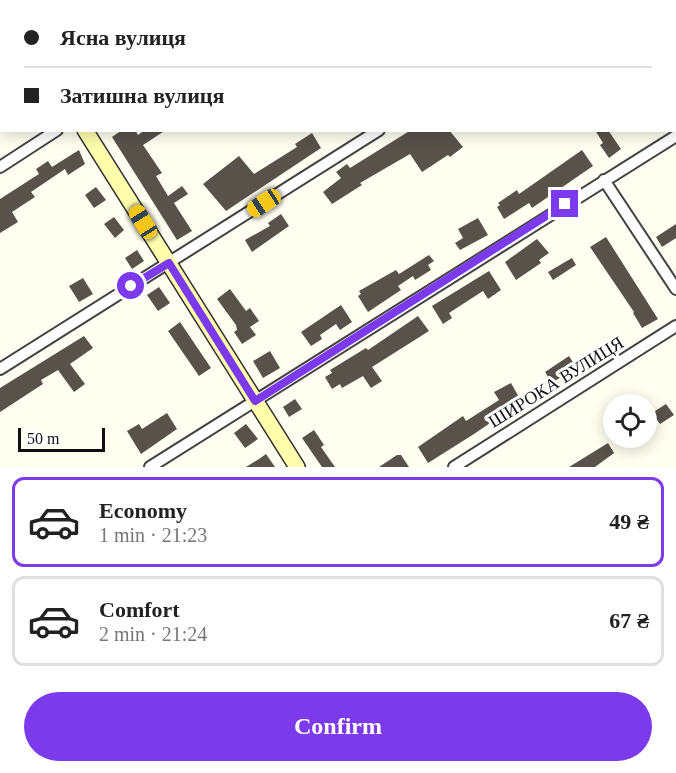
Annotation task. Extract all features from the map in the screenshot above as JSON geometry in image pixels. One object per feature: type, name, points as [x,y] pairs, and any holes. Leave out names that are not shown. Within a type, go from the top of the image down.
[{"type":"street","points":[[0,166],[54,132]]},
{"type":"street","points":[[86,132],[297,467]]},
{"type":"street","points":[[0,369],[376,132]]},
{"type":"street","points":[[150,467],[676,136]]},
{"type":"street","points":[[604,180],[676,289]]},
{"type":"street","name":"ШИРОКА ВУЛИЦЯ","points":[[454,467],[676,326]]},
{"type":"building","points":[[119,132],[136,132],[138,135],[142,132],[163,132],[143,145],[162,173],[156,176],[168,196],[182,186],[188,194],[174,203],[192,231],[177,240],[112,137]]},
{"type":"building","points":[[408,132],[451,132],[463,147],[422,172],[410,154],[360,183],[362,185],[332,204],[323,192],[341,178],[336,172],[347,164],[350,168]]},
{"type":"building","points":[[596,132],[609,132],[621,149],[609,158],[600,145],[603,143]]},
{"type":"building","points":[[312,133],[321,148],[226,211],[203,184],[239,156],[254,174],[297,147],[295,144]]},
{"type":"building","points":[[79,150],[85,164],[68,175],[65,169],[31,192],[35,197],[12,212],[18,222],[0,233],[0,199],[39,174],[36,169],[48,161],[52,167]]},
{"type":"building","points":[[582,150],[593,166],[532,208],[529,203],[504,219],[497,207],[500,205],[498,203],[517,190],[519,194]]},
{"type":"building","points":[[96,187],[106,200],[94,208],[85,195]]},
{"type":"building","points":[[281,214],[289,226],[252,252],[245,240],[270,226],[268,223]]},
{"type":"building","points":[[114,217],[124,230],[115,238],[104,224]]},
{"type":"building","points":[[478,218],[488,235],[460,250],[455,243],[463,238],[458,229]]},
{"type":"building","points":[[676,224],[676,238],[662,247],[656,237]]},
{"type":"building","points":[[606,237],[658,319],[642,328],[634,312],[590,247]]},
{"type":"building","points":[[537,239],[549,253],[539,260],[541,263],[516,280],[505,262]]},
{"type":"building","points":[[137,250],[144,261],[132,269],[125,258]]},
{"type":"building","points":[[429,255],[434,261],[428,265],[431,270],[415,280],[413,276],[398,286],[401,290],[368,312],[358,296],[361,294],[359,291],[396,270],[399,274]]},
{"type":"building","points":[[572,258],[576,265],[553,280],[548,272]]},
{"type":"building","points":[[489,271],[501,290],[488,299],[483,291],[449,313],[452,318],[443,324],[432,306]]},
{"type":"building","points":[[83,278],[93,294],[79,302],[69,286]]},
{"type":"building","points":[[159,287],[170,303],[158,311],[147,295]]},
{"type":"building","points":[[230,289],[246,311],[250,308],[259,321],[250,327],[256,335],[242,344],[234,332],[237,330],[236,325],[217,299]]},
{"type":"building","points":[[341,305],[352,322],[340,330],[336,324],[320,335],[322,339],[311,346],[301,332]]},
{"type":"building","points":[[418,316],[429,331],[372,367],[382,381],[371,388],[363,376],[342,388],[340,384],[332,389],[325,377],[332,373],[330,370],[366,348],[368,350]]},
{"type":"building","points":[[180,322],[211,368],[199,376],[168,331]]},
{"type":"building","points":[[84,336],[93,348],[70,364],[85,384],[74,392],[58,370],[41,380],[43,384],[0,412],[0,388]]},
{"type":"building","points":[[270,351],[280,368],[263,378],[253,361]]},
{"type":"building","points":[[569,356],[576,367],[552,383],[545,372]]},
{"type":"building","points":[[511,383],[520,399],[499,411],[502,415],[428,463],[418,447],[463,416],[466,421],[499,400],[494,392]]},
{"type":"building","points":[[295,399],[302,409],[289,417],[283,407]]},
{"type":"building","points":[[666,404],[674,415],[660,424],[657,420],[657,410]]},
{"type":"building","points":[[167,413],[177,429],[141,454],[127,431],[139,424],[142,429]]},
{"type":"building","points":[[246,424],[258,439],[245,448],[234,433]]},
{"type":"building","points":[[314,430],[324,445],[321,447],[335,467],[322,467],[302,438]]},
{"type":"building","points":[[603,446],[603,448],[611,448],[614,453],[595,467],[569,467]]},
{"type":"building","points":[[266,454],[275,467],[246,467],[259,459]]},
{"type":"building","points":[[397,455],[401,455],[409,467],[379,467]]},
{"type":"route","points":[[131,286],[169,263],[255,401],[565,204]]}]
